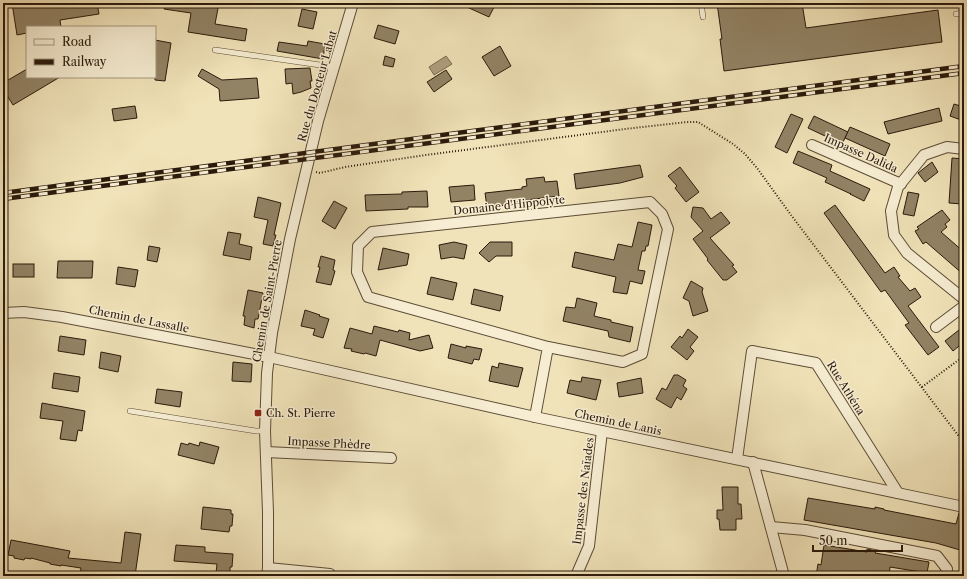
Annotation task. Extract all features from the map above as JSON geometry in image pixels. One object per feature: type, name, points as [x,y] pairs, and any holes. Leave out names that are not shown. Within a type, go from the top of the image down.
[{"type":"street","name":"Rue du Docteur Labat","points":[[310,174],[318,121],[353,3]]},
{"type":"street","name":"Impasse Dalida","points":[[812,144],[901,184]]},
{"type":"street","points":[[964,149],[947,147],[924,156],[898,187],[891,211],[894,235],[907,253],[964,299]]},
{"type":"street","name":"Chemin de Saint-Pierre","points":[[267,572],[268,512],[265,431],[267,373],[272,333],[290,239],[310,174]]},
{"type":"street","name":"Domaine d'Hippolyte","points":[[650,202],[662,214],[668,229],[642,354],[623,362],[548,347],[368,297],[357,272],[358,246],[372,232],[650,202]]},
{"type":"street","points":[[936,327],[964,306]]},
{"type":"street","name":"Chemin de Lassalle","points":[[3,312],[24,312],[62,317],[136,330],[269,357]]},
{"type":"street","points":[[535,417],[548,347]]},
{"type":"street","name":"Rue Athéna","points":[[738,459],[752,351],[816,363],[898,493]]},
{"type":"street","name":"Chemin de Lanis","points":[[269,357],[535,417],[964,507]]},
{"type":"street","name":"Impasse des Naïades","points":[[576,576],[589,546],[602,431]]},
{"type":"street","name":"Impasse Phèdre","points":[[266,452],[391,458]]},
{"type":"street","points":[[753,462],[784,576]]},
{"type":"street","points":[[771,527],[805,530],[937,556],[948,574]]},
{"type":"street","points":[[267,572],[330,574]]},
{"type":"lane","points":[[701,3],[703,17]]},
{"type":"lane","points":[[956,14],[964,13]]},
{"type":"lane","points":[[214,50],[334,68]]},
{"type":"lane","points":[[130,410],[256,431],[265,431]]},
{"type":"path","points":[[310,174],[345,167],[426,155],[626,129],[698,122],[733,144],[757,168],[964,443]]},
{"type":"path","points":[[922,387],[964,356]]},
{"type":"shaded area","points":[[446,56],[452,64],[434,75],[429,67]]},
{"type":"building","points":[[12,3],[97,3],[99,14],[60,20],[61,26],[26,26],[26,33],[17,35]]},
{"type":"building","points":[[165,3],[219,3],[215,24],[247,29],[245,41],[188,32],[191,13],[164,9]]},
{"type":"building","points":[[458,3],[496,3],[489,17]]},
{"type":"building","points":[[717,3],[802,3],[806,28],[938,10],[942,42],[724,71],[720,39],[722,39]]},
{"type":"building","points":[[302,9],[317,12],[313,29],[298,26]]},
{"type":"building","points":[[378,25],[399,31],[395,44],[374,38]]},
{"type":"building","points":[[156,40],[171,43],[165,81],[155,80]]},
{"type":"building","points":[[308,41],[325,44],[323,59],[277,51],[279,42],[307,46]]},
{"type":"building","points":[[500,46],[511,66],[494,76],[482,57]]},
{"type":"building","points":[[385,56],[395,59],[393,67],[383,65]]},
{"type":"building","points":[[310,68],[312,81],[310,81],[311,88],[293,94],[292,83],[286,84],[285,69]]},
{"type":"building","points":[[202,69],[222,80],[257,78],[259,98],[220,101],[219,89],[198,76]]},
{"type":"building","points":[[26,70],[26,78],[58,78],[13,105],[3,89],[3,83]]},
{"type":"building","points":[[446,70],[452,79],[434,92],[427,82]]},
{"type":"building","points":[[954,104],[964,107],[964,121],[950,116]]},
{"type":"building","points":[[135,106],[137,118],[114,121],[112,109]]},
{"type":"building","points":[[939,108],[942,121],[888,134],[884,122]]},
{"type":"building","points":[[791,114],[803,119],[787,153],[775,147]]},
{"type":"building","points":[[814,116],[848,132],[842,144],[808,128]]},
{"type":"building","points":[[850,127],[890,144],[885,156],[845,138]]},
{"type":"building","points":[[798,151],[832,165],[830,171],[870,189],[864,201],[825,182],[827,178],[793,163]]},
{"type":"building","points":[[952,158],[964,159],[964,198],[962,198],[962,204],[949,203]]},
{"type":"building","points":[[932,162],[938,172],[925,182],[918,173]]},
{"type":"building","points":[[640,165],[643,177],[620,183],[576,189],[574,174]]},
{"type":"building","points":[[680,167],[699,192],[686,202],[675,188],[677,186],[668,176]]},
{"type":"building","points":[[544,177],[545,182],[557,181],[559,196],[518,201],[518,204],[487,207],[485,193],[522,189],[522,187],[527,186],[526,179]]},
{"type":"building","points":[[474,185],[475,200],[451,202],[449,187]]},
{"type":"building","points":[[427,191],[428,207],[408,207],[408,209],[366,211],[365,195],[402,194],[402,192]]},
{"type":"building","points":[[908,192],[919,194],[914,216],[903,214]]},
{"type":"building","points":[[258,197],[281,203],[273,246],[263,244],[268,220],[254,217]]},
{"type":"building","points":[[334,201],[347,208],[335,229],[322,221]]},
{"type":"building","points":[[835,205],[885,273],[894,267],[900,276],[898,277],[910,291],[915,288],[921,297],[908,306],[939,347],[928,355],[905,325],[909,323],[885,290],[881,292],[824,213]]},
{"type":"building","points":[[693,207],[703,208],[711,219],[721,212],[730,223],[710,238],[734,265],[732,266],[737,272],[727,280],[723,280],[693,239],[703,231],[691,217]]},
{"type":"building","points":[[942,210],[950,220],[945,224],[947,227],[941,232],[964,252],[964,275],[926,242],[923,244],[915,231],[919,229],[917,227]]},
{"type":"building","points":[[638,222],[652,225],[648,246],[646,246],[645,251],[642,251],[638,270],[645,271],[642,284],[630,281],[627,294],[613,292],[616,277],[572,267],[575,252],[614,260],[618,244],[632,247]]},
{"type":"building","points":[[228,232],[241,234],[239,244],[252,247],[250,260],[223,255]]},
{"type":"building","points":[[454,242],[467,245],[464,259],[453,257],[441,259],[439,245]]},
{"type":"building","points":[[490,242],[512,242],[512,256],[496,256],[489,262],[479,253]]},
{"type":"building","points":[[149,246],[160,248],[157,262],[147,260]]},
{"type":"building","points":[[383,248],[409,254],[407,265],[378,270]]},
{"type":"building","points":[[321,256],[335,260],[333,270],[335,271],[331,285],[316,282]]},
{"type":"building","points":[[58,261],[93,261],[92,278],[57,278]]},
{"type":"building","points":[[13,264],[34,264],[34,277],[13,277]]},
{"type":"building","points":[[118,267],[138,270],[135,287],[116,284]]},
{"type":"building","points":[[431,277],[457,283],[453,300],[427,294]]},
{"type":"building","points":[[691,281],[703,288],[702,292],[708,311],[693,316],[689,301],[683,298]]},
{"type":"building","points":[[474,289],[503,296],[500,311],[471,304]]},
{"type":"building","points":[[248,290],[263,293],[258,319],[255,319],[254,328],[244,325],[245,316],[243,316]]},
{"type":"building","points":[[577,298],[597,303],[594,316],[633,327],[630,342],[609,337],[608,331],[563,321],[566,307],[575,308]]},
{"type":"building","points":[[305,310],[329,319],[323,338],[313,335],[315,329],[301,326]]},
{"type":"building","points":[[374,326],[398,332],[399,330],[410,333],[409,340],[429,335],[433,348],[420,351],[380,340],[376,356],[351,351],[352,349],[344,348],[350,328],[372,334]]},
{"type":"building","points":[[964,326],[964,342],[953,351],[945,341]]},
{"type":"building","points":[[688,329],[698,337],[690,347],[694,351],[687,360],[671,347],[680,336],[682,338]]},
{"type":"building","points":[[60,336],[86,340],[84,355],[58,351]]},
{"type":"building","points":[[451,344],[466,348],[466,346],[482,349],[479,360],[474,359],[472,364],[448,358]]},
{"type":"building","points":[[101,352],[121,356],[118,372],[99,368]]},
{"type":"building","points":[[233,362],[252,364],[251,382],[232,381]]},
{"type":"building","points":[[499,363],[523,368],[518,387],[489,381],[492,366],[498,368]]},
{"type":"building","points":[[54,373],[80,377],[78,392],[52,388]]},
{"type":"building","points":[[674,375],[678,375],[686,380],[683,386],[687,389],[681,400],[677,397],[671,408],[656,399],[662,388],[666,390]]},
{"type":"building","points":[[582,377],[601,380],[596,400],[567,393],[570,380],[581,382]]},
{"type":"building","points":[[641,378],[643,393],[619,397],[617,383]]},
{"type":"building","points":[[157,389],[182,392],[180,407],[155,403]]},
{"type":"building","points":[[42,403],[85,411],[82,431],[78,430],[76,441],[60,439],[63,421],[40,418]]},
{"type":"building","points":[[200,442],[219,447],[214,464],[178,455],[181,443],[188,445],[189,443],[199,446]]},
{"type":"building","points":[[722,487],[738,487],[738,504],[741,504],[742,519],[736,519],[736,530],[720,530],[719,519],[717,519],[717,510],[723,510]]},
{"type":"building","points":[[808,498],[875,509],[875,507],[956,524],[959,513],[964,513],[964,530],[960,550],[936,543],[804,520]]},
{"type":"building","points":[[203,507],[231,510],[231,514],[233,514],[232,526],[230,526],[229,532],[201,529]]},
{"type":"building","points":[[125,532],[141,534],[135,576],[86,576],[80,575],[81,568],[50,564],[31,558],[25,558],[24,560],[8,555],[11,540],[70,551],[68,558],[121,563]]},
{"type":"building","points":[[176,545],[205,547],[205,552],[233,554],[230,574],[216,573],[217,564],[174,561]]},
{"type":"building","points":[[824,545],[867,552],[867,549],[876,551],[875,553],[929,562],[927,573],[890,567],[889,576],[816,576],[818,564],[821,565]]},
{"type":"railway","points":[[3,193],[964,66]]},
{"type":"railway","points":[[3,199],[964,73]]},
{"type":"place","name":"Ch. St. Pierre","points":[[258,413]]}]
